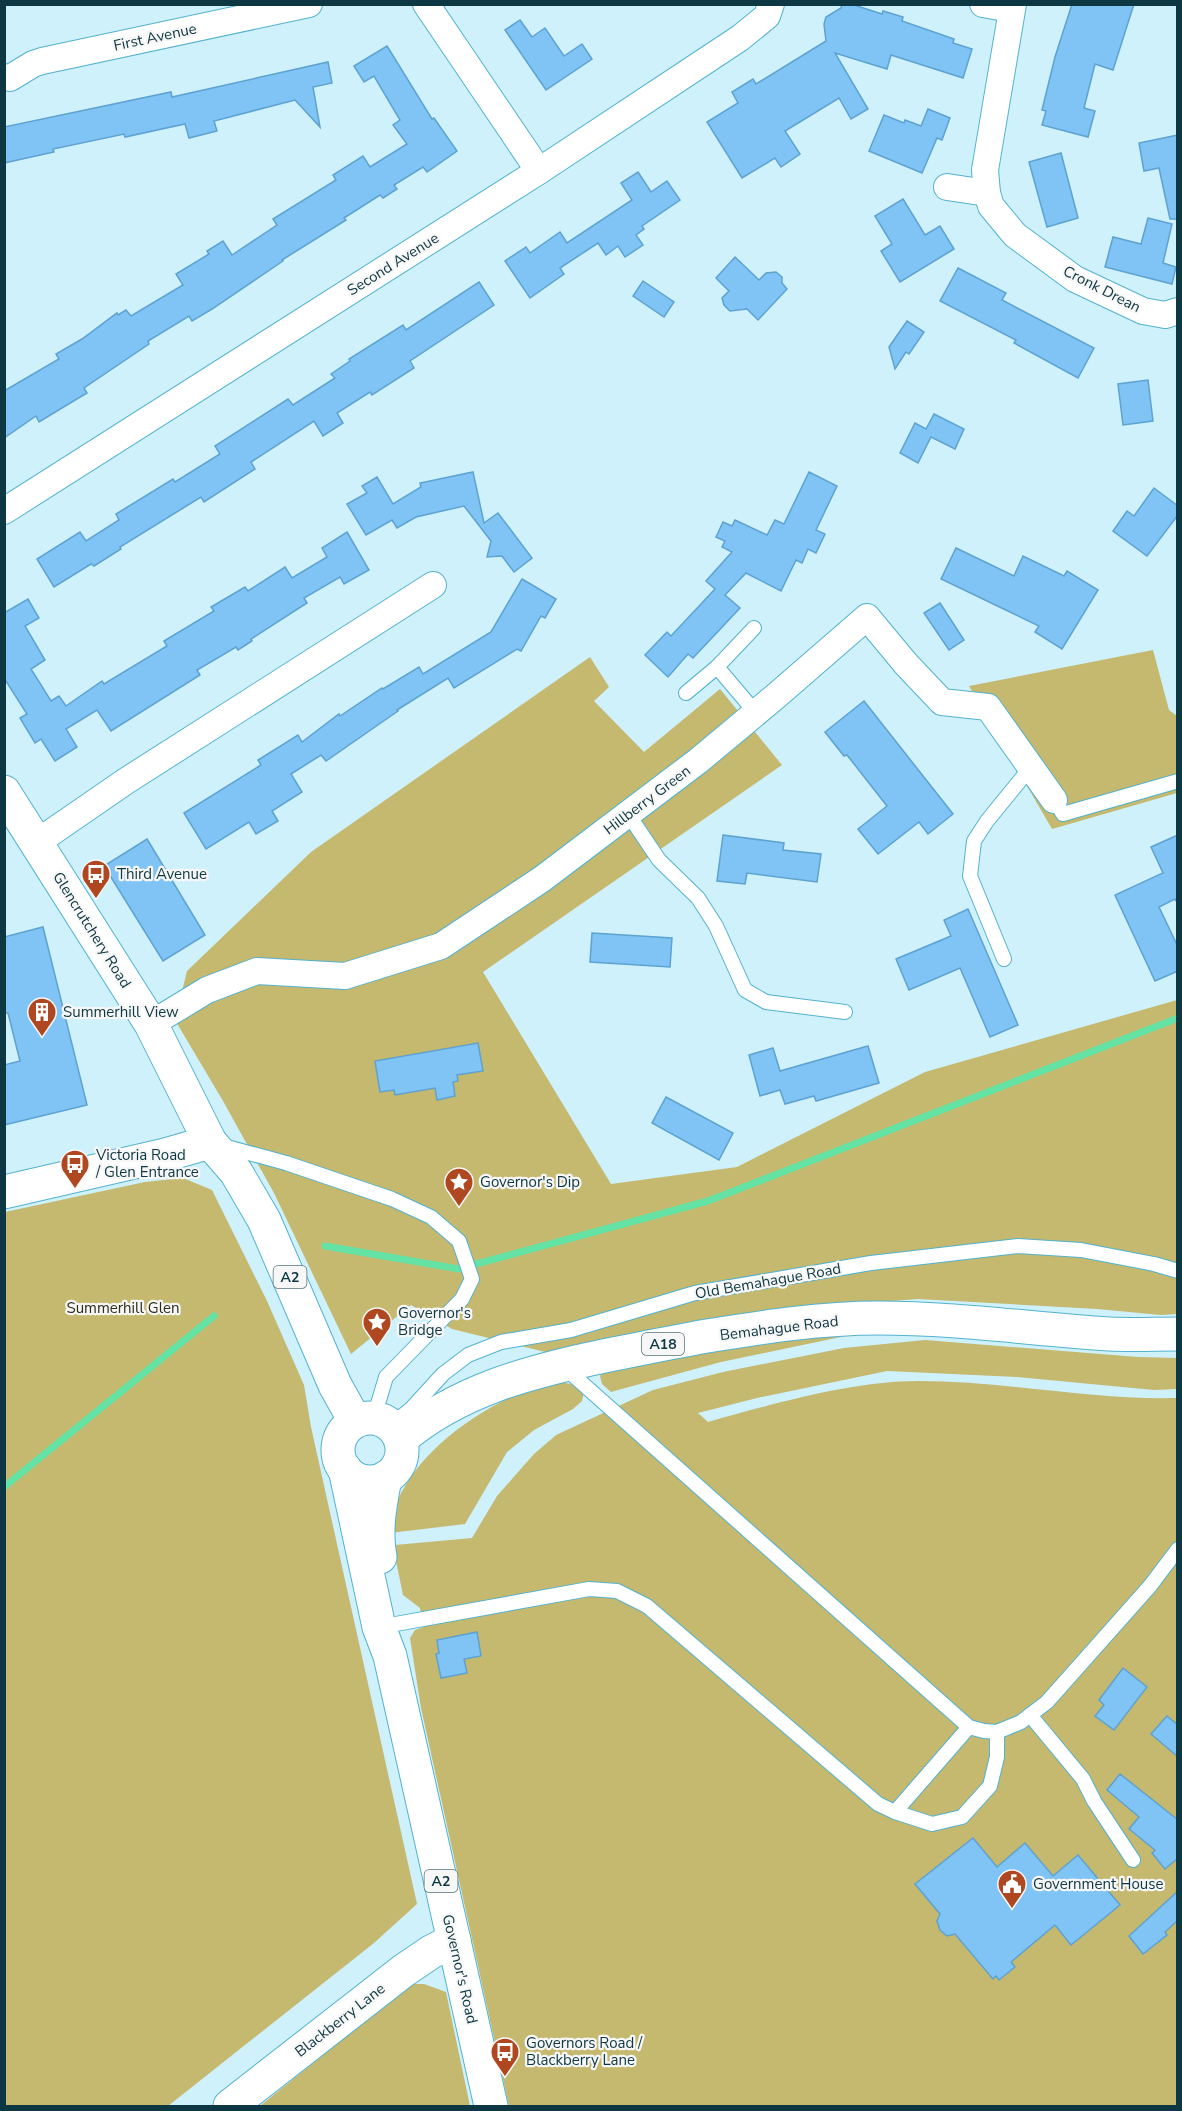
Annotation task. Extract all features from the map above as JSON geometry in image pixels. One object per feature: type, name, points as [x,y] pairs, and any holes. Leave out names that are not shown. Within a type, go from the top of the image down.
[{"type":"main road","name":"Glencrutchery Road","points":[[4,792],[151,1024],[210,1142],[236,1172],[264,1220],[335,1385],[380,1426]]},
{"type":"main road","points":[[4,1192],[165,1155],[210,1142]]},
{"type":"main road","name":"Bemahague Road","points":[[380,1426],[421,1422],[486,1389],[562,1365],[673,1342],[777,1325],[877,1318],[959,1321],[1112,1334],[1178,1334]]},
{"type":"main road","name":"A2","points":[[345,1469],[339,1459],[338,1448],[346,1428],[380,1426],[402,1458],[393,1473],[385,1478]]},
{"type":"main road","points":[[345,1469],[359,1480],[368,1482],[385,1478]]},
{"type":"main road","name":"Governor's Road","points":[[345,1469],[387,1636],[491,2106]]},
{"type":"main road","name":"Governor's Road","points":[[385,1478],[379,1509],[377,1539],[387,1636]]},
{"type":"main road","name":"Blackberry Lane","points":[[230,2106],[403,1971],[454,1940]]},
{"type":"street","name":"First Avenue","points":[[4,77],[10,78],[42,61],[309,4]]},
{"type":"street","points":[[426,4],[539,171]]},
{"type":"street","name":"Second Avenue","points":[[4,511],[539,171],[740,38],[767,16],[771,4]]},
{"type":"street","name":"Cronk Drean","points":[[983,4],[1012,7],[986,170],[987,193],[991,206],[1015,235],[1075,279],[1143,311],[1165,315],[1178,311]]},
{"type":"street","points":[[946,187],[987,193]]},
{"type":"street","points":[[36,843],[126,782],[433,585]]},
{"type":"street","name":"Hillberry Green","points":[[151,1024],[207,990],[257,971],[345,976],[441,946],[542,879],[698,761],[867,617],[906,664],[942,702],[988,707],[1054,800]]},
{"type":"lane","points":[[686,693],[717,667],[754,628]]},
{"type":"lane","points":[[717,667],[756,713]]},
{"type":"lane","points":[[1004,959],[970,876],[974,841],[987,821],[1031,767]]},
{"type":"lane","points":[[1054,800],[1063,814],[1178,781]]},
{"type":"lane","points":[[628,814],[659,861],[698,898],[716,926],[745,990],[766,1002],[845,1012]]},
{"type":"lane","points":[[210,1142],[286,1163],[392,1199],[431,1217],[459,1241],[472,1279],[462,1299],[386,1377],[380,1426]]},
{"type":"lane","name":"Old Bemahague Road","points":[[380,1426],[411,1409],[443,1374],[468,1355],[501,1342],[571,1330],[695,1293],[871,1263],[1018,1246],[1081,1250],[1178,1271]]},
{"type":"lane","points":[[562,1365],[969,1727],[997,1732],[1021,1722],[1030,1715],[1055,1693],[1150,1586],[1178,1549]]},
{"type":"lane","points":[[387,1636],[589,1589],[617,1592],[646,1606],[878,1804],[932,1824],[962,1817],[990,1786],[997,1757],[997,1732]]},
{"type":"lane","points":[[1030,1715],[1083,1779],[1094,1801],[1133,1860]]},
{"type":"lane","points":[[895,1812],[969,1727]]},
{"type":"green space","points":[[1153,650],[1169,710],[1177,716],[1177,793],[1052,829],[969,686]]},
{"type":"green space","points":[[590,657],[609,687],[594,701],[644,752],[720,689],[782,765],[483,972],[611,1184],[737,1167],[925,1072],[1177,1000],[1177,1314],[1161,1315],[918,1299],[840,1305],[553,1354],[452,1329],[411,1305],[351,1354],[274,1193],[175,1020],[187,971],[311,852]]},
{"type":"green space","name":"Summerhill Glen","points":[[183,1178],[212,1190],[267,1301],[304,1385],[311,1427],[417,1904],[374,1943],[168,2106],[5,2106],[5,1212],[145,1182]]},
{"type":"green space","points":[[818,1332],[855,1334],[721,1362],[611,1392],[602,1384],[600,1376],[604,1369]]},
{"type":"green space","name":"Government House","points":[[925,1340],[1177,1358],[1177,1389],[1154,1390],[1017,1377],[887,1371],[757,1398],[698,1413],[708,1422],[839,1389],[918,1381],[983,1384],[1112,1396],[1177,1398],[1177,2106],[509,2106],[421,1708],[410,1638],[415,1630],[423,1627],[420,1608],[403,1595],[395,1545],[472,1538],[497,1496],[534,1454],[556,1435],[653,1390],[723,1372],[844,1348]]},
{"type":"green space","points":[[560,1382],[576,1385],[584,1392],[582,1401],[573,1409],[534,1430],[507,1452],[465,1524],[390,1533],[394,1510],[402,1491],[413,1473],[443,1441],[460,1427],[497,1404],[526,1391]]},
{"type":"green space","points":[[408,1984],[424,1984],[446,1992],[470,2106],[260,2106],[396,1996]]},
{"type":"building","points":[[842,4],[851,4],[882,14],[883,11],[903,17],[902,21],[954,39],[953,43],[972,49],[963,78],[891,55],[887,69],[835,53],[868,109],[851,119],[839,98],[785,131],[800,154],[781,167],[775,158],[742,178],[707,122],[738,103],[732,92],[753,79],[756,84],[826,41],[824,24],[826,17],[841,8]]},
{"type":"building","points":[[1072,4],[1134,4],[1113,70],[1095,64],[1084,108],[1095,111],[1088,137],[1042,125],[1046,111],[1042,110],[1055,57]]},
{"type":"building","points":[[520,20],[532,37],[545,28],[564,56],[582,44],[592,59],[546,90],[505,30]]},
{"type":"building","points":[[387,46],[432,119],[434,118],[457,151],[427,172],[423,167],[394,185],[397,189],[383,198],[380,195],[344,218],[346,220],[282,260],[212,309],[192,321],[189,316],[148,341],[149,344],[84,388],[87,393],[39,422],[36,416],[4,438],[4,391],[59,359],[56,354],[82,339],[117,313],[118,315],[126,310],[131,316],[183,285],[176,274],[209,254],[207,251],[223,241],[232,255],[277,225],[273,219],[336,180],[333,175],[363,156],[370,167],[407,144],[393,125],[400,120],[374,76],[364,82],[354,66]]},
{"type":"building","points":[[328,62],[332,83],[313,87],[320,127],[295,100],[214,121],[217,131],[189,138],[185,124],[53,149],[54,152],[4,163],[4,127],[171,92],[172,97]]},
{"type":"building","points":[[928,109],[950,118],[942,140],[937,138],[922,173],[869,151],[884,115],[904,123],[905,120],[921,126]]},
{"type":"building","points":[[1178,135],[1178,219],[1170,219],[1159,168],[1144,171],[1139,143]]},
{"type":"building","points":[[1061,153],[1078,218],[1047,227],[1029,162]]},
{"type":"building","points":[[638,172],[651,192],[667,181],[680,200],[642,226],[644,229],[636,235],[643,245],[625,257],[618,246],[606,255],[598,243],[560,268],[564,274],[530,298],[505,261],[526,247],[530,253],[560,232],[567,243],[632,200],[621,183]]},
{"type":"building","points":[[903,199],[925,235],[940,226],[954,249],[900,282],[881,251],[892,244],[875,216]]},
{"type":"building","points":[[1148,218],[1172,224],[1163,263],[1176,267],[1172,284],[1105,267],[1113,237],[1141,244]]},
{"type":"building","points":[[735,257],[759,280],[766,273],[776,272],[782,277],[782,283],[787,289],[758,320],[747,309],[730,311],[724,305],[722,298],[729,291],[716,278]]},
{"type":"building","points":[[958,268],[1006,293],[1002,300],[1094,348],[1078,378],[1014,343],[1016,340],[940,301]]},
{"type":"building","points":[[643,281],[674,302],[664,317],[633,296]]},
{"type":"building","points":[[479,282],[494,305],[410,361],[414,368],[372,395],[370,392],[337,413],[343,423],[323,436],[314,421],[251,462],[255,469],[204,502],[201,497],[120,547],[121,549],[94,566],[91,564],[54,587],[37,559],[80,532],[86,541],[119,520],[116,514],[173,479],[175,482],[220,454],[215,446],[288,399],[293,405],[335,378],[331,374],[350,361],[349,359],[403,325],[406,330]]},
{"type":"building","points":[[907,321],[924,332],[909,354],[906,352],[895,369],[889,347]]},
{"type":"building","points":[[1148,380],[1153,421],[1123,425],[1118,384]]},
{"type":"building","points":[[934,414],[964,429],[955,449],[931,437],[918,463],[900,453],[915,423],[926,429]]},
{"type":"building","points":[[473,472],[484,523],[498,513],[532,558],[514,572],[502,556],[487,557],[491,541],[464,506],[416,517],[397,528],[392,520],[366,535],[347,504],[367,493],[362,486],[377,477],[393,504],[421,487],[420,483]]},
{"type":"building","points":[[809,472],[837,486],[816,530],[825,534],[816,553],[808,549],[802,563],[796,560],[781,591],[746,573],[725,595],[740,608],[693,658],[688,654],[668,677],[645,655],[667,632],[671,636],[715,589],[706,581],[732,552],[722,547],[725,541],[716,537],[723,522],[732,526],[735,520],[767,535],[775,520],[784,524]]},
{"type":"building","points":[[1154,488],[1178,506],[1178,515],[1147,556],[1113,531],[1127,511],[1134,516]]},
{"type":"building","points":[[347,532],[369,570],[344,584],[340,577],[304,598],[307,603],[251,639],[252,641],[238,650],[236,647],[197,670],[200,675],[111,731],[97,710],[66,729],[77,747],[55,761],[41,739],[35,743],[20,718],[27,714],[4,678],[4,613],[28,599],[39,618],[25,626],[45,660],[31,669],[51,701],[59,696],[66,706],[102,681],[104,684],[167,646],[164,641],[214,611],[211,607],[245,587],[248,591],[285,567],[292,578],[327,557],[322,548]]},
{"type":"building","points":[[956,548],[1014,576],[1023,556],[1064,576],[1067,571],[1098,590],[1062,649],[1035,632],[1039,626],[941,579]]},
{"type":"building","points":[[522,579],[556,599],[545,618],[541,616],[521,651],[517,649],[454,688],[448,678],[397,710],[326,761],[321,755],[291,774],[302,792],[272,811],[278,821],[256,834],[249,822],[206,849],[184,813],[261,765],[258,760],[298,735],[302,742],[339,714],[340,716],[382,688],[419,667],[423,674],[491,632]]},
{"type":"building","points":[[940,603],[964,640],[949,650],[924,613]]},
{"type":"building","points":[[864,701],[953,814],[928,834],[919,822],[878,854],[858,829],[887,806],[847,755],[844,756],[825,732]]},
{"type":"building","points":[[723,835],[784,843],[783,850],[821,854],[817,882],[747,873],[745,884],[717,881]]},
{"type":"building","points":[[1178,835],[1178,904],[1175,899],[1159,907],[1178,947],[1178,971],[1155,981],[1115,895],[1163,873],[1151,847]]},
{"type":"building","points":[[147,839],[205,935],[163,961],[104,866]]},
{"type":"building","points":[[968,909],[1018,1025],[990,1037],[960,968],[909,990],[896,959],[951,936],[944,920]]},
{"type":"building","name":"Summerhill View","points":[[43,927],[87,1105],[4,1125],[4,1065],[20,1061],[8,1013],[4,1013],[4,937]]},
{"type":"building","points":[[592,933],[672,938],[670,967],[590,962]]},
{"type":"building","points":[[478,1043],[483,1071],[457,1075],[458,1081],[453,1082],[455,1096],[437,1100],[435,1088],[395,1095],[394,1090],[380,1092],[375,1061]]},
{"type":"building","points":[[868,1046],[879,1083],[816,1101],[814,1096],[785,1104],[780,1090],[760,1096],[749,1055],[773,1048],[780,1071]]},
{"type":"building","points":[[666,1097],[733,1133],[719,1160],[652,1123]]},
{"type":"building","points":[[477,1632],[481,1656],[464,1659],[467,1673],[441,1678],[436,1654],[439,1653],[437,1640]]},
{"type":"building","points":[[1123,1668],[1147,1687],[1114,1730],[1095,1716],[1104,1705],[1099,1700]]},
{"type":"building","points":[[1167,1716],[1178,1725],[1178,1757],[1151,1734]]},
{"type":"building","points":[[1120,1774],[1178,1820],[1178,1858],[1165,1869],[1152,1853],[1155,1850],[1129,1829],[1139,1817],[1107,1790]]},
{"type":"building","name":"Government House","points":[[973,1838],[997,1867],[1025,1843],[1053,1876],[1078,1855],[1120,1905],[1071,1945],[1055,1925],[1011,1962],[1015,1967],[999,1980],[996,1976],[993,1979],[955,1934],[947,1936],[940,1930],[937,1921],[940,1914],[915,1884]]},
{"type":"building","points":[[1178,1891],[1178,1920],[1165,1932],[1167,1935],[1143,1954],[1129,1936]]},
{"type":"waterway","points":[[476,1264],[708,1201],[1178,1018]]},
{"type":"waterway","points":[[325,1246],[459,1269]]},
{"type":"waterway","points":[[4,1487],[214,1316]]},
{"type":"place","name":"Third Avenue","points":[[96,900]]},
{"type":"place","name":"Summerhill View","points":[[42,1038]]},
{"type":"place","name":"Victoria Road / Glen Entrance","points":[[75,1190]]},
{"type":"place","name":"Governor's Dip","points":[[459,1208]]},
{"type":"place","name":"Governor's Bridge","points":[[377,1348]]},
{"type":"place","name":"Government House","points":[[1012,1910]]},
{"type":"place","name":"Governors Road / Blackberry Lane","points":[[505,2078]]}]
